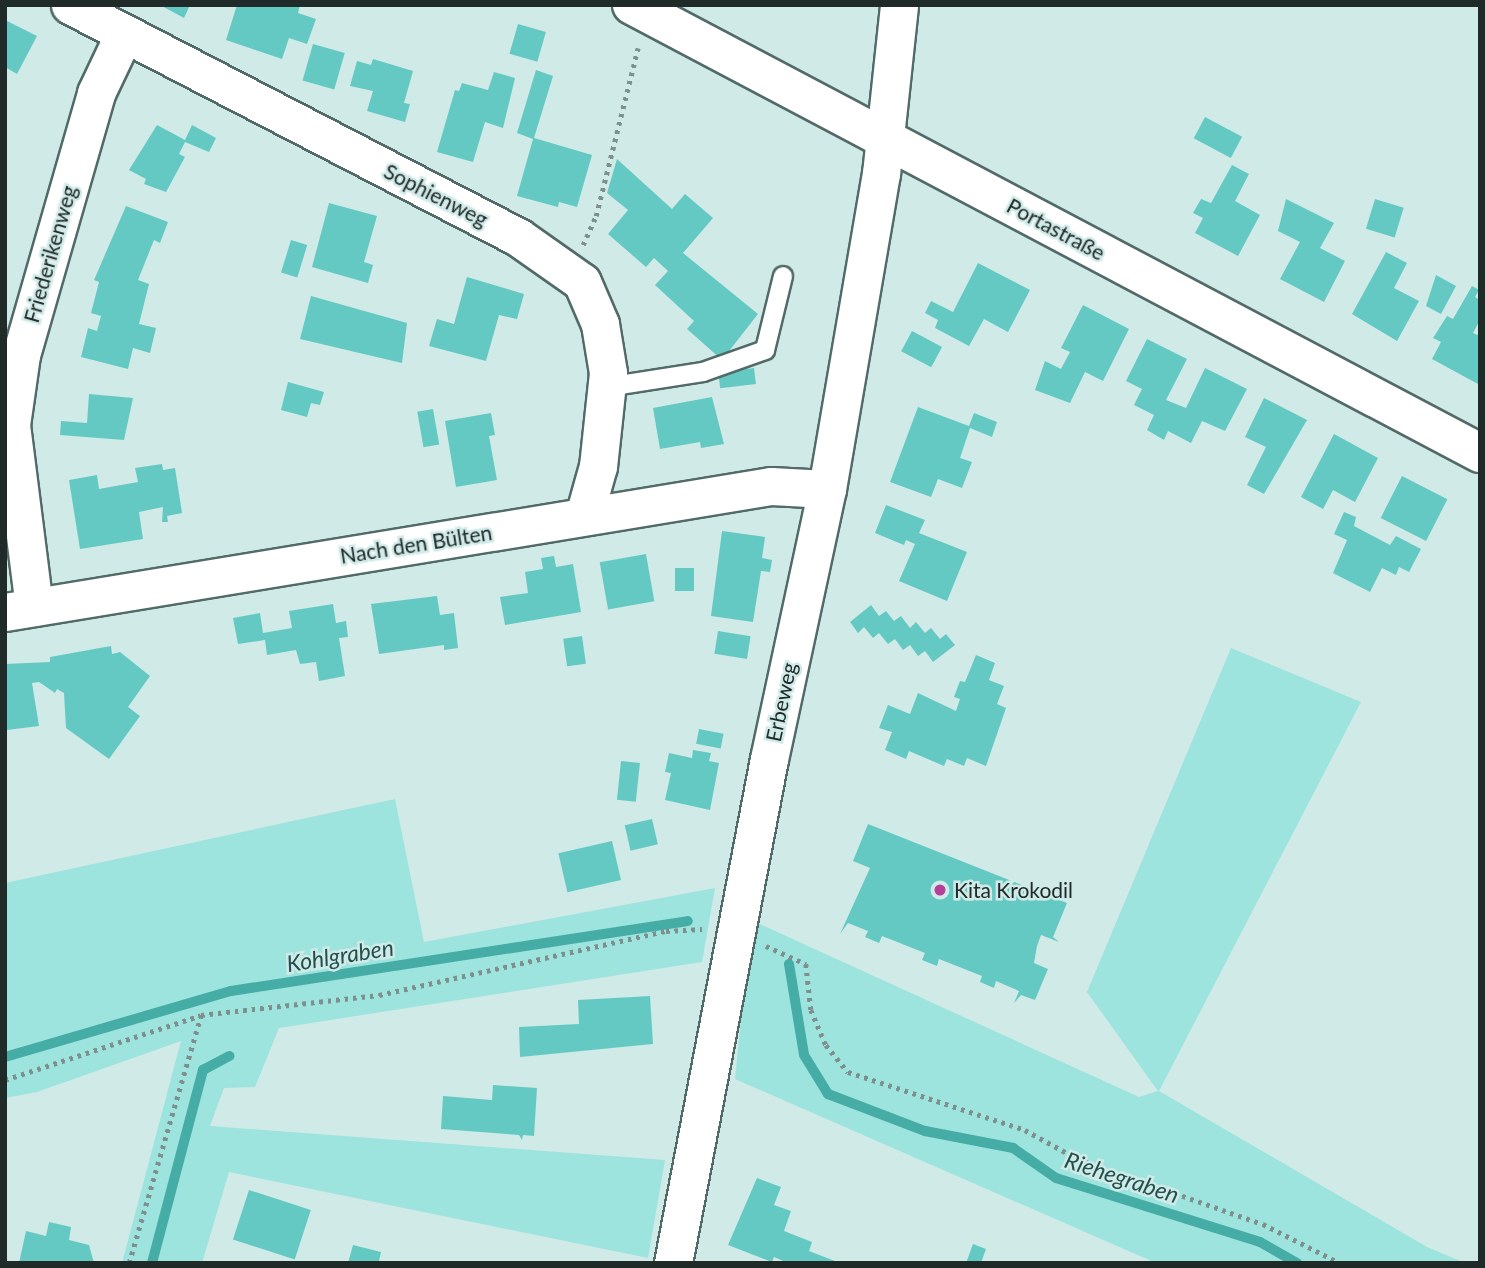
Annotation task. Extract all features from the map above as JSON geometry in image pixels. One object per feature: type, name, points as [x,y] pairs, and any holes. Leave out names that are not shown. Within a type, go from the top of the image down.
[{"type":"main road","name":"Portastraße","points":[[639,9],[1480,453]]},
{"type":"street","name":"Sophienweg","points":[[70,5],[517,237],[568,269],[582,282],[600,324],[607,387],[598,466],[584,516]]},
{"type":"street","name":"Erbeweg","points":[[673,1263],[739,919],[827,489],[884,140],[899,5]]},
{"type":"street","name":"Friederikenweg","points":[[20,610],[11,425],[21,355],[96,93],[124,34]]},
{"type":"street","name":"Nach den Bülten","points":[[20,610],[771,486],[827,489]]},
{"type":"lane","points":[[607,387],[703,372],[765,349],[783,276]]},
{"type":"path","points":[[568,269],[596,216],[639,9]]},
{"type":"path","points":[[5,1080],[201,1015],[379,995],[666,932],[739,919],[764,945],[806,964],[811,1010],[826,1045],[848,1072],[1025,1130],[1078,1158],[1263,1224],[1340,1263]]},
{"type":"path","points":[[129,1263],[201,1015]]},
{"type":"shaded area","points":[[1231,648],[1361,702],[1159,1091],[1427,1247],[1465,1263],[1156,1263],[735,1079],[751,920],[1139,1097],[1158,1091],[1087,992]]},
{"type":"shaded area","points":[[395,799],[424,942],[715,888],[702,962],[279,1028],[255,1087],[224,1088],[210,1126],[665,1160],[648,1258],[229,1172],[202,1263],[122,1263],[181,1041],[37,1092],[5,1098],[5,883]]},
{"type":"building","points":[[160,5],[190,5],[184,18]]},
{"type":"building","points":[[237,5],[300,5],[298,13],[316,19],[307,44],[289,38],[282,59],[226,40]]},
{"type":"building","points":[[5,20],[37,36],[17,74],[5,67]]},
{"type":"building","points":[[518,24],[546,32],[537,62],[509,54]]},
{"type":"building","points":[[313,44],[345,53],[334,90],[303,81]]},
{"type":"building","points":[[373,59],[413,71],[404,103],[410,104],[405,122],[367,111],[373,91],[350,86],[357,61],[371,65]]},
{"type":"building","points":[[536,70],[553,76],[534,138],[592,155],[577,207],[559,202],[558,207],[517,196],[533,139],[517,133]]},
{"type":"building","points":[[494,72],[515,78],[503,128],[485,122],[473,162],[437,152],[455,90],[459,91],[462,83],[488,90]]},
{"type":"building","points":[[1205,117],[1242,137],[1231,158],[1194,138]]},
{"type":"building","points":[[157,125],[185,140],[192,125],[216,138],[209,152],[185,142],[179,154],[185,157],[166,192],[144,184],[146,179],[129,170]]},
{"type":"building","points":[[617,159],[672,209],[685,194],[713,218],[683,253],[758,314],[722,360],[687,329],[694,321],[655,285],[668,271],[654,258],[646,267],[608,234],[628,210],[607,193]]},
{"type":"building","points":[[1232,165],[1249,174],[1235,201],[1260,215],[1238,256],[1195,233],[1203,218],[1193,213],[1201,199],[1211,203]]},
{"type":"building","points":[[1286,199],[1334,223],[1320,248],[1345,261],[1324,302],[1280,279],[1300,242],[1278,231]]},
{"type":"building","points":[[1375,199],[1404,208],[1395,237],[1366,229]]},
{"type":"building","points":[[329,203],[377,216],[364,262],[373,265],[368,283],[312,267]]},
{"type":"building","points":[[126,206],[168,222],[160,243],[154,240],[138,280],[149,284],[139,324],[156,328],[150,353],[133,348],[128,369],[81,357],[88,328],[97,331],[101,316],[91,313],[99,282],[94,280]]},
{"type":"building","points":[[291,240],[307,245],[297,277],[281,273]]},
{"type":"building","points":[[1386,252],[1407,263],[1394,288],[1419,301],[1397,341],[1352,314]]},
{"type":"building","points":[[978,263],[1030,290],[1008,332],[984,319],[969,346],[935,328],[938,320],[925,313],[931,301],[953,312]]},
{"type":"building","points":[[1436,275],[1456,286],[1441,314],[1426,306]]},
{"type":"building","points":[[467,277],[524,294],[517,319],[499,315],[486,361],[429,346],[437,319],[454,324]]},
{"type":"building","points":[[1472,286],[1479,290],[1475,297],[1480,300],[1480,320],[1473,333],[1480,336],[1478,384],[1432,359],[1441,342],[1433,338],[1447,316],[1453,319]]},
{"type":"building","points":[[311,296],[407,323],[402,363],[300,339]]},
{"type":"building","points":[[1083,305],[1129,329],[1103,381],[1085,372],[1070,403],[1035,390],[1045,361],[1061,369],[1070,352],[1061,348]]},
{"type":"building","points":[[912,331],[942,347],[931,367],[901,351]]},
{"type":"building","points":[[1147,339],[1187,359],[1166,400],[1186,408],[1205,368],[1247,389],[1225,431],[1202,421],[1191,443],[1168,431],[1164,440],[1147,430],[1154,415],[1134,405],[1142,389],[1126,381]]},
{"type":"building","points":[[754,368],[756,384],[720,388],[718,372]]},
{"type":"building","points":[[288,382],[324,392],[320,405],[311,403],[307,417],[281,410]]},
{"type":"building","points":[[89,394],[133,398],[124,440],[60,435],[61,421],[87,423]]},
{"type":"building","points":[[712,397],[724,444],[701,448],[700,442],[660,449],[653,408]]},
{"type":"building","points":[[1264,398],[1307,420],[1264,494],[1247,485],[1266,447],[1245,437]]},
{"type":"building","points":[[918,407],[969,426],[974,413],[997,422],[992,437],[970,428],[960,458],[972,462],[962,488],[938,479],[931,497],[890,482]]},
{"type":"building","points":[[433,409],[439,444],[423,447],[417,412]]},
{"type":"building","points":[[491,413],[495,435],[489,436],[497,480],[456,487],[445,421]]},
{"type":"building","points":[[1334,434],[1378,458],[1355,502],[1333,490],[1323,509],[1301,497]]},
{"type":"building","points":[[162,464],[163,470],[175,468],[182,513],[167,516],[168,522],[162,522],[163,507],[139,512],[143,539],[80,549],[69,480],[97,475],[99,489],[138,482],[135,468]]},
{"type":"building","points":[[1402,476],[1447,499],[1426,541],[1381,518]]},
{"type":"building","points":[[886,505],[925,520],[919,533],[967,552],[947,601],[899,581],[915,544],[906,540],[904,545],[875,533]]},
{"type":"building","points":[[1344,512],[1356,517],[1354,526],[1390,545],[1396,536],[1421,549],[1409,572],[1399,567],[1396,575],[1382,568],[1370,592],[1333,573],[1347,540],[1334,534]]},
{"type":"building","points":[[722,531],[765,537],[762,558],[772,560],[770,572],[761,571],[753,622],[711,616]]},
{"type":"building","points":[[646,554],[654,601],[608,609],[600,562]]},
{"type":"building","points":[[554,556],[556,567],[573,564],[581,612],[505,625],[500,597],[528,593],[525,572],[543,569],[541,558]]},
{"type":"building","points":[[675,568],[694,568],[694,591],[675,591]]},
{"type":"building","points":[[437,596],[440,615],[454,613],[458,648],[444,650],[444,645],[379,654],[371,604]]},
{"type":"building","points":[[333,604],[336,623],[346,621],[348,637],[339,638],[345,676],[319,681],[316,662],[300,664],[296,650],[267,655],[265,640],[238,644],[233,618],[260,613],[263,633],[292,628],[289,611]]},
{"type":"building","points":[[871,605],[879,616],[886,611],[894,621],[901,616],[910,628],[916,622],[925,633],[931,628],[940,639],[946,634],[955,645],[933,662],[925,651],[918,656],[910,645],[903,650],[895,639],[888,644],[879,633],[873,638],[864,627],[858,633],[850,622]]},
{"type":"building","points":[[718,631],[751,636],[747,659],[714,654]]},
{"type":"building","points":[[582,636],[586,664],[567,666],[563,639]]},
{"type":"building","points":[[111,646],[112,654],[120,652],[150,676],[128,707],[140,716],[109,759],[66,728],[64,693],[57,689],[55,693],[39,682],[32,683],[39,726],[7,730],[5,664],[50,662],[50,657]]},
{"type":"building","points":[[976,655],[995,663],[989,680],[1004,686],[997,704],[1006,708],[986,766],[967,758],[964,766],[947,759],[944,766],[909,751],[906,759],[885,750],[892,732],[879,728],[888,705],[910,714],[918,693],[956,711],[960,699],[954,697],[960,681],[965,682]]},
{"type":"building","points":[[699,729],[724,734],[721,748],[696,744]]},
{"type":"building","points":[[693,750],[711,753],[709,761],[719,763],[710,810],[665,800],[671,773],[665,772],[669,753],[692,758]]},
{"type":"building","points":[[621,761],[640,763],[636,802],[617,800]]},
{"type":"building","points":[[652,819],[658,844],[631,851],[625,825]]},
{"type":"building","name":"Kita Krokodil","points":[[868,824],[1067,903],[1053,937],[1059,942],[1041,935],[1037,946],[1034,963],[1048,969],[1035,1000],[1021,995],[1014,1003],[1019,991],[996,981],[994,988],[980,982],[982,976],[939,959],[937,966],[922,960],[925,953],[882,936],[879,943],[865,937],[868,931],[848,923],[840,934],[870,868],[853,861]]},
{"type":"building","points":[[612,841],[621,880],[567,892],[558,853]]},
{"type":"building","points":[[650,996],[653,1044],[520,1057],[519,1027],[579,1024],[578,1000]]},
{"type":"building","points":[[493,1085],[537,1088],[534,1136],[523,1135],[522,1140],[519,1135],[441,1129],[443,1096],[492,1100]]},
{"type":"building","points":[[757,1178],[781,1187],[774,1205],[791,1211],[784,1231],[812,1242],[809,1251],[840,1263],[788,1263],[774,1257],[772,1262],[728,1245]]},
{"type":"building","points":[[249,1190],[311,1210],[295,1260],[233,1239]]},
{"type":"building","points":[[49,1222],[71,1227],[69,1240],[89,1245],[94,1263],[19,1263],[26,1231],[46,1236]]},
{"type":"building","points":[[973,1244],[986,1249],[981,1263],[966,1263]]},
{"type":"building","points":[[353,1245],[381,1252],[379,1261],[383,1263],[348,1263]]},
{"type":"waterway","name":"Kohlgraben","points":[[5,1057],[231,991],[688,921]]},
{"type":"waterway","name":"Riehegraben","points":[[789,964],[804,1055],[828,1094],[925,1131],[1013,1148],[1056,1178],[1260,1242],[1297,1263]]},
{"type":"waterway","points":[[152,1263],[203,1070],[229,1056]]},
{"type":"place","name":"Kita Krokodil","points":[[940,890]]}]
